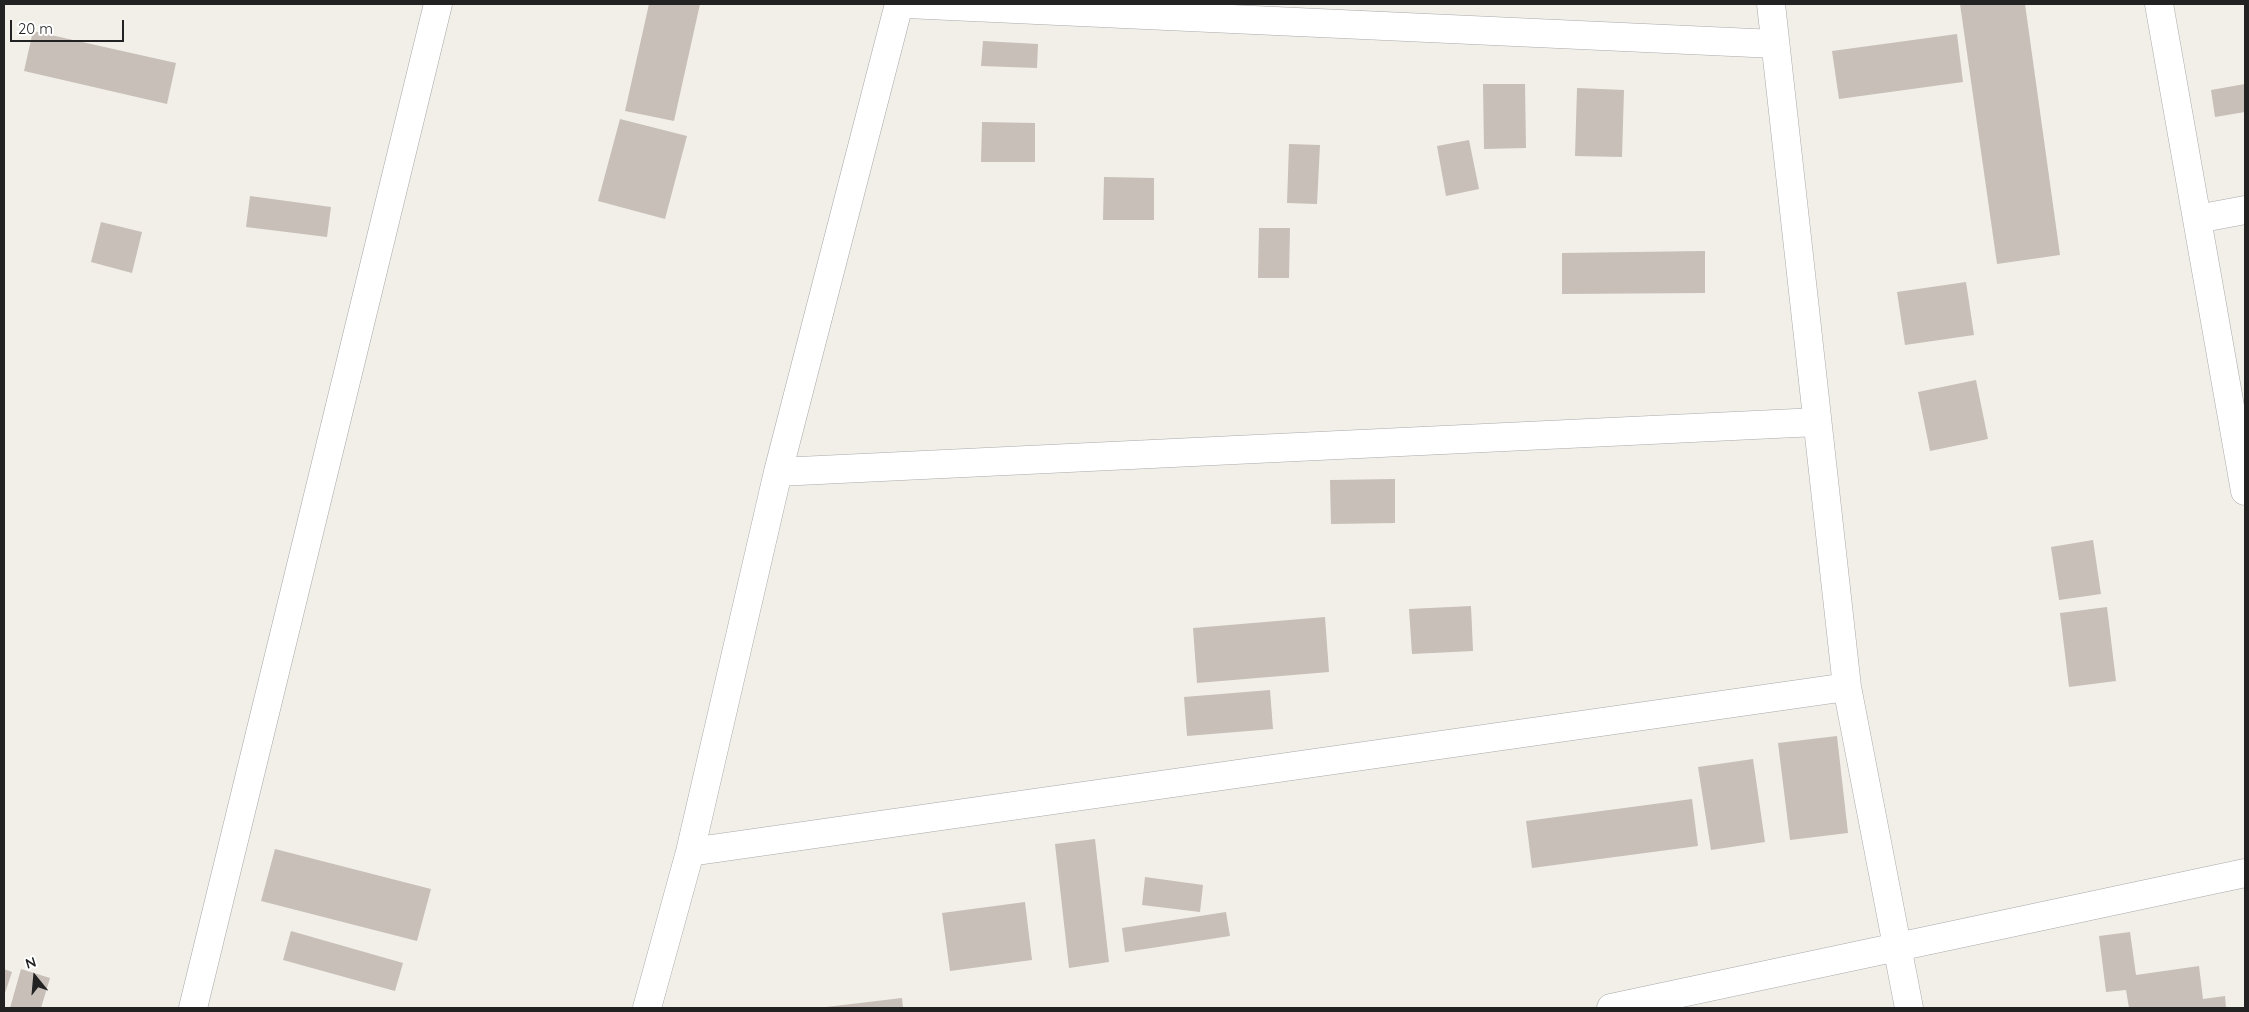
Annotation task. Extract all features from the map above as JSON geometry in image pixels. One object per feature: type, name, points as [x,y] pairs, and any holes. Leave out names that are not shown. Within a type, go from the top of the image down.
[{"type":"street","points":[[193,1008],[438,4]]},
{"type":"street","points":[[647,1008],[690,852],[778,472],[899,4]]},
{"type":"street","points":[[906,4],[1775,44]]},
{"type":"street","points":[[1771,4],[1847,687],[1909,1008]]},
{"type":"street","points":[[2159,4],[2245,491]]},
{"type":"street","points":[[2197,218],[2245,210]]},
{"type":"street","points":[[778,472],[1817,422]]},
{"type":"street","points":[[690,852],[1847,687]]},
{"type":"street","points":[[1611,1008],[2245,873]]},
{"type":"building","points":[[649,4],[700,4],[674,121],[625,111]]},
{"type":"building","points":[[1960,4],[2025,4],[2060,255],[1997,264]]},
{"type":"building","points":[[33,31],[176,63],[167,104],[24,71]]},
{"type":"building","points":[[1957,34],[1963,82],[1839,99],[1832,51]]},
{"type":"building","points":[[983,41],[1038,44],[1037,68],[981,66]]},
{"type":"building","points":[[1483,84],[1525,84],[1526,148],[1484,149]]},
{"type":"building","points":[[2245,84],[2245,112],[2215,117],[2211,90]]},
{"type":"building","points":[[1577,88],[1624,90],[1622,157],[1575,156]]},
{"type":"building","points":[[620,119],[687,136],[665,219],[598,201]]},
{"type":"building","points":[[982,122],[1035,123],[1035,162],[981,162]]},
{"type":"building","points":[[1469,140],[1479,189],[1446,196],[1437,146]]},
{"type":"building","points":[[1289,144],[1320,145],[1317,204],[1287,203]]},
{"type":"building","points":[[1104,177],[1154,178],[1154,220],[1103,220]]},
{"type":"building","points":[[250,196],[331,207],[327,237],[246,227]]},
{"type":"building","points":[[101,222],[142,232],[132,273],[91,262]]},
{"type":"building","points":[[1259,228],[1290,228],[1289,278],[1258,278]]},
{"type":"building","points":[[1705,251],[1705,293],[1562,294],[1562,253]]},
{"type":"building","points":[[1966,282],[1974,335],[1905,345],[1897,292]]},
{"type":"building","points":[[1976,380],[1988,439],[1930,451],[1918,392]]},
{"type":"building","points":[[1395,479],[1395,523],[1331,524],[1330,480]]},
{"type":"building","points":[[2093,540],[2101,594],[2059,600],[2051,547]]},
{"type":"building","points":[[1471,606],[1473,651],[1412,654],[1409,609]]},
{"type":"building","points":[[2107,607],[2116,681],[2069,687],[2060,613]]},
{"type":"building","points":[[1325,617],[1329,672],[1197,683],[1193,628]]},
{"type":"building","points":[[1270,690],[1273,729],[1187,736],[1184,697]]},
{"type":"building","points":[[1837,736],[1848,833],[1790,840],[1778,743]]},
{"type":"building","points":[[1753,759],[1765,842],[1711,850],[1698,767]]},
{"type":"building","points":[[1692,799],[1698,846],[1532,868],[1526,821]]},
{"type":"building","points":[[1095,839],[1109,962],[1069,968],[1055,844]]},
{"type":"building","points":[[275,849],[431,889],[417,941],[261,901]]},
{"type":"building","points":[[1145,877],[1203,885],[1200,912],[1142,905]]},
{"type":"building","points":[[1025,902],[1032,960],[950,971],[942,913]]},
{"type":"building","points":[[1226,912],[1230,936],[1125,952],[1122,928]]},
{"type":"building","points":[[291,931],[403,963],[395,991],[283,960]]},
{"type":"building","points":[[2130,932],[2136,975],[2199,966],[2203,999],[2225,996],[2226,1008],[2129,1008],[2126,990],[2106,992],[2099,936]]},
{"type":"building","points":[[4,969],[12,972],[4,996]]},
{"type":"building","points":[[21,969],[50,978],[41,1008],[10,1008]]},
{"type":"building","points":[[902,998],[903,1008],[826,1008],[826,1007]]}]
